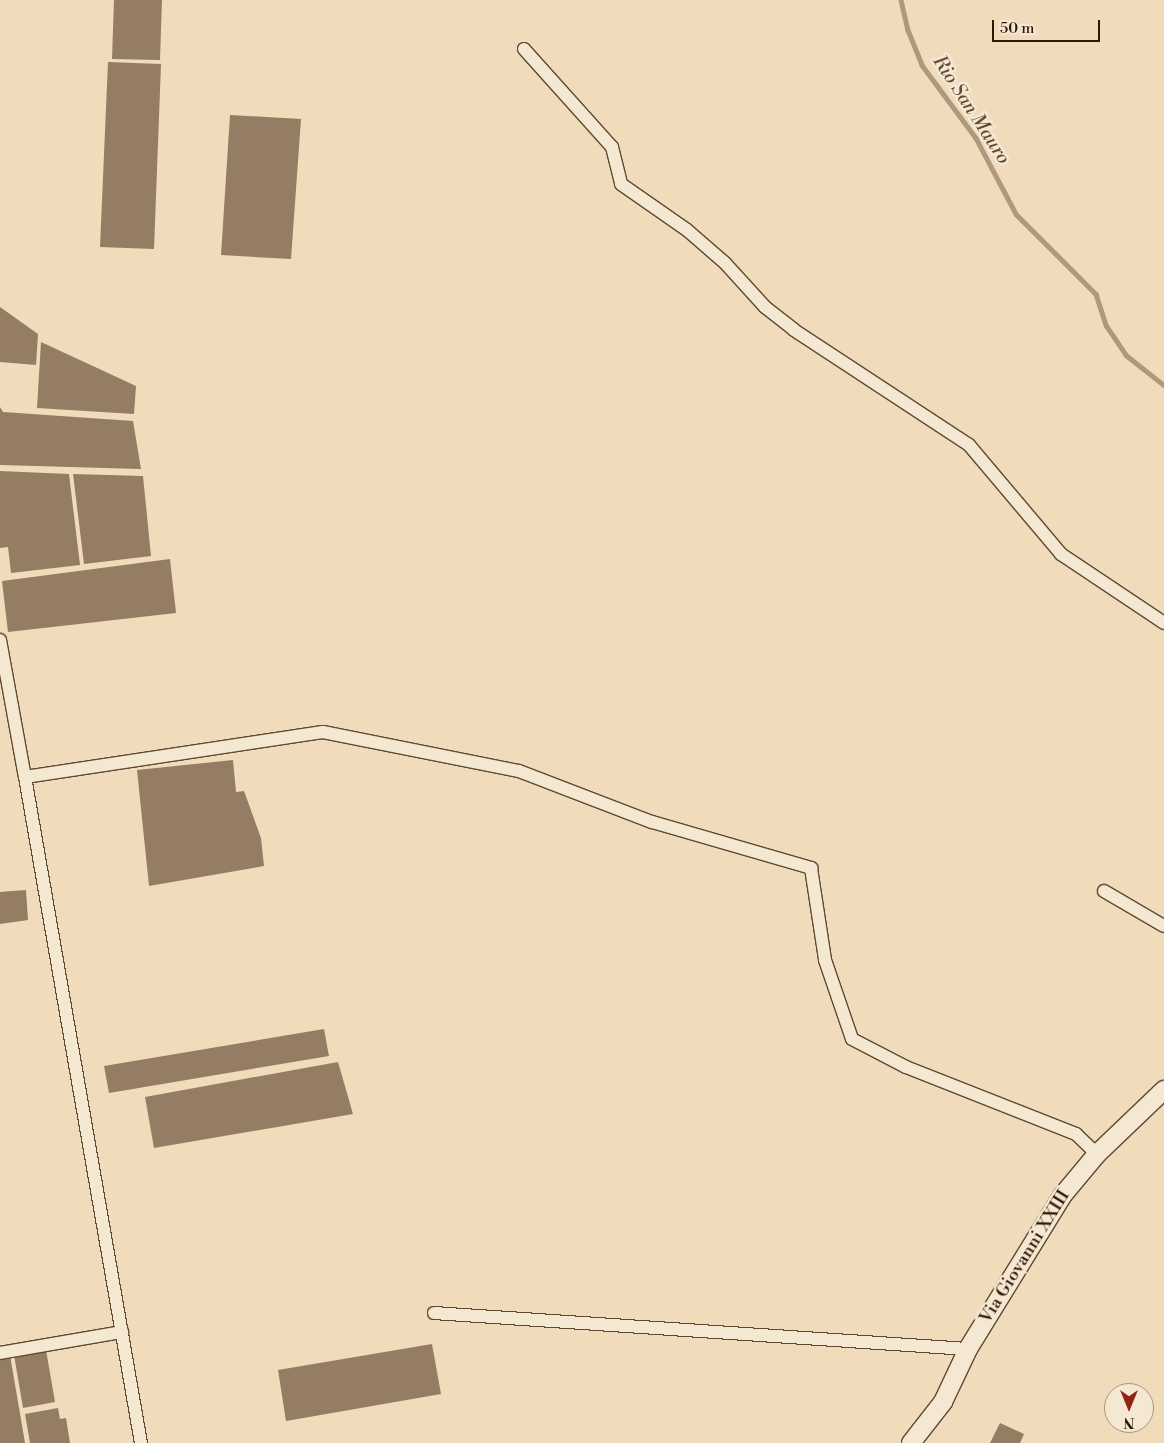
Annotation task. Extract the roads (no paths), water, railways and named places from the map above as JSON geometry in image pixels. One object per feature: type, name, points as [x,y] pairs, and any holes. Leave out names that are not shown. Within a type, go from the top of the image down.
[{"type":"main road","name":"Via Giovanni XXIII","points":[[912,1443],[942,1402],[968,1349],[1047,1218],[1098,1154],[1164,1090]]},
{"type":"street","points":[[524,49],[612,147],[620,184],[687,230],[725,263],[764,307],[794,330],[969,445],[1061,554],[1164,622]]},
{"type":"street","points":[[0,640],[141,1443]]},
{"type":"street","points":[[25,777],[323,732],[519,770],[652,822],[811,868],[824,960],[852,1039],[906,1066],[1076,1134],[1098,1154]]},
{"type":"street","points":[[1104,891],[1164,926]]},
{"type":"street","points":[[434,1313],[968,1349]]},
{"type":"street","points":[[0,1353],[122,1332]]},
{"type":"waterway","name":"Rio San Mauro","points":[[901,0],[908,30],[922,65],[976,138],[1016,214],[1096,294],[1106,325],[1126,355],[1164,385]]}]
